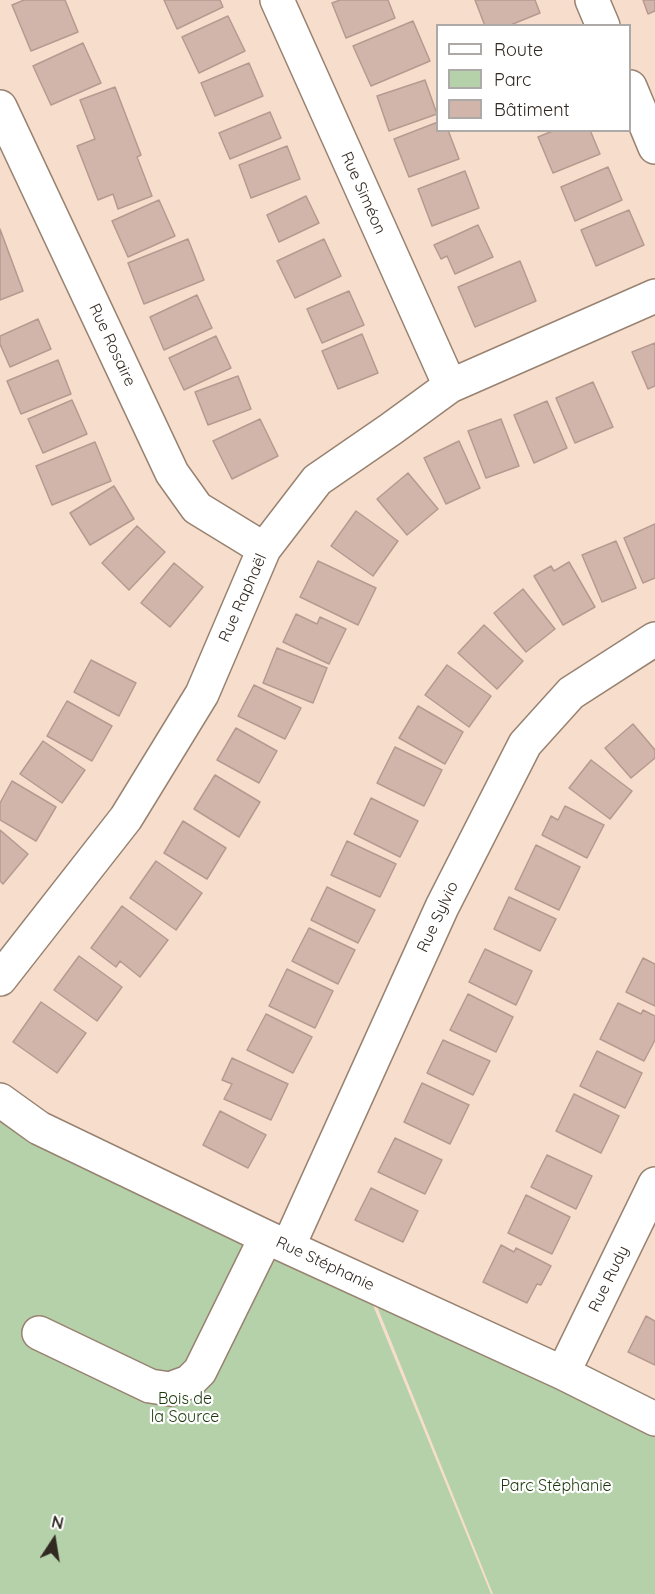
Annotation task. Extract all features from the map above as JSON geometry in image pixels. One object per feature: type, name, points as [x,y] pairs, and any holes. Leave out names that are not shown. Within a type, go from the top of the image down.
[{"type":"street","name":"Rue Siméon","points":[[277,0],[450,386]]},
{"type":"street","points":[[592,0],[602,24]]},
{"type":"street","points":[[631,89],[655,147]]},
{"type":"street","name":"Rue Rosaire","points":[[0,107],[172,473],[197,508],[264,549]]},
{"type":"street","name":"Rue Raphaël","points":[[0,979],[126,818],[202,694],[264,549],[317,480],[450,386],[655,296]]},
{"type":"street","name":"Rue Sylvio","points":[[39,1333],[150,1386],[170,1389],[189,1382],[200,1371],[277,1242],[525,744],[571,693],[655,639]]},
{"type":"street","name":"Rue Stéphanie","points":[[0,1100],[39,1128],[277,1242],[563,1373],[655,1419]]},
{"type":"street","name":"Rue Rudy","points":[[563,1373],[655,1184]]},
{"type":"green space","name":"Bois de la Source","points":[[0,1100],[368,1293],[491,1594],[0,1594]]},
{"type":"green space","name":"Parc Stéphanie","points":[[368,1284],[655,1422],[655,1594],[493,1594]]},
{"type":"building","points":[[24,0],[65,0],[78,32],[31,51],[12,5]]},
{"type":"building","points":[[164,0],[220,0],[223,7],[177,29]]},
{"type":"building","points":[[340,0],[388,0],[395,18],[346,38],[332,3]]},
{"type":"building","points":[[475,0],[535,0],[540,13],[513,24],[484,24]]},
{"type":"building","points":[[643,0],[655,0],[655,11],[648,14]]},
{"type":"building","points":[[228,16],[245,51],[199,73],[182,37]]},
{"type":"building","points":[[413,21],[430,61],[371,86],[353,46]]},
{"type":"building","points":[[83,43],[101,83],[51,105],[33,66]]},
{"type":"building","points":[[249,63],[263,96],[215,116],[201,83]]},
{"type":"building","points":[[425,80],[436,114],[389,131],[377,96]]},
{"type":"building","points":[[115,87],[141,155],[137,157],[152,196],[118,209],[113,194],[98,200],[77,146],[95,139],[80,100]]},
{"type":"building","points":[[270,112],[281,138],[230,159],[219,133]]},
{"type":"building","points":[[436,123],[436,132],[449,132],[459,159],[409,177],[394,139]]},
{"type":"building","points":[[550,132],[591,132],[600,154],[553,173],[538,137]]},
{"type":"building","points":[[287,146],[300,179],[251,198],[239,165]]},
{"type":"building","points":[[608,167],[622,200],[575,221],[561,187]]},
{"type":"building","points":[[465,171],[479,208],[432,226],[418,189]]},
{"type":"building","points":[[306,196],[319,223],[279,242],[267,215]]},
{"type":"building","points":[[159,200],[175,236],[128,257],[112,221]]},
{"type":"building","points":[[629,210],[644,245],[596,266],[581,230]]},
{"type":"building","points":[[478,225],[493,257],[455,274],[447,256],[441,259],[434,245]]},
{"type":"building","points":[[0,229],[23,291],[0,300]]},
{"type":"building","points":[[188,239],[204,280],[144,304],[128,263]]},
{"type":"building","points":[[324,239],[341,276],[295,298],[277,261]]},
{"type":"building","points":[[520,261],[536,301],[475,327],[458,287]]},
{"type":"building","points":[[349,291],[364,325],[322,343],[307,309]]},
{"type":"building","points":[[197,295],[212,328],[164,350],[150,317]]},
{"type":"building","points":[[38,319],[51,349],[10,367],[0,344],[0,336]]},
{"type":"building","points":[[362,334],[378,373],[338,389],[322,351]]},
{"type":"building","points":[[216,336],[231,368],[184,390],[169,358]]},
{"type":"building","points":[[655,343],[655,386],[648,389],[632,352]]},
{"type":"building","points":[[58,360],[71,394],[21,414],[7,381]]},
{"type":"building","points":[[238,376],[251,409],[208,425],[195,392]]},
{"type":"building","points":[[593,382],[613,427],[575,443],[556,398]]},
{"type":"building","points":[[72,400],[87,434],[43,453],[28,419]]},
{"type":"building","points":[[547,401],[567,448],[534,463],[514,415]]},
{"type":"building","points":[[260,419],[278,456],[232,479],[213,441]]},
{"type":"building","points":[[501,419],[519,466],[486,478],[468,431]]},
{"type":"building","points":[[459,441],[480,488],[446,504],[424,458]]},
{"type":"building","points":[[95,442],[111,481],[52,505],[36,466]]},
{"type":"building","points":[[408,473],[438,509],[407,535],[377,499]]},
{"type":"building","points":[[114,486],[134,519],[90,545],[70,513]]},
{"type":"building","points":[[356,511],[398,541],[373,576],[331,546]]},
{"type":"building","points":[[655,524],[655,578],[643,583],[624,538]]},
{"type":"building","points":[[137,526],[165,552],[129,590],[102,563]]},
{"type":"building","points":[[616,541],[636,588],[602,602],[582,555]]},
{"type":"building","points":[[318,561],[376,588],[358,625],[300,597]]},
{"type":"building","points":[[569,562],[595,607],[563,625],[534,576],[551,566],[554,571]]},
{"type":"building","points":[[174,563],[203,587],[170,627],[141,603]]},
{"type":"building","points":[[523,589],[555,629],[526,652],[494,613]]},
{"type":"building","points":[[296,614],[317,624],[320,617],[346,629],[329,664],[283,642]]},
{"type":"building","points":[[484,625],[523,661],[497,689],[458,653]]},
{"type":"building","points":[[277,648],[327,668],[313,703],[263,683]]},
{"type":"building","points":[[91,660],[136,683],[119,716],[74,692]]},
{"type":"building","points":[[447,665],[491,696],[469,727],[425,695]]},
{"type":"building","points":[[254,685],[301,708],[285,739],[238,716]]},
{"type":"building","points":[[67,701],[112,726],[92,761],[47,736]]},
{"type":"building","points":[[418,706],[463,732],[445,764],[399,738]]},
{"type":"building","points":[[633,724],[655,750],[655,758],[631,778],[605,748]]},
{"type":"building","points":[[236,728],[277,751],[259,783],[217,760]]},
{"type":"building","points":[[43,741],[85,770],[62,803],[20,774]]},
{"type":"building","points":[[395,747],[442,770],[424,806],[377,783]]},
{"type":"building","points":[[591,760],[632,791],[610,819],[569,788]]},
{"type":"building","points":[[215,775],[260,802],[239,837],[194,809]]},
{"type":"building","points":[[12,781],[56,807],[36,841],[0,820],[0,803]]},
{"type":"building","points":[[371,798],[418,821],[400,857],[354,834]]},
{"type":"building","points":[[565,806],[604,825],[587,858],[542,835],[551,816],[558,820]]},
{"type":"building","points":[[183,821],[226,848],[207,879],[164,853]]},
{"type":"building","points":[[0,830],[28,854],[3,884],[0,881]]},
{"type":"building","points":[[347,841],[396,864],[380,897],[331,875]]},
{"type":"building","points":[[536,845],[580,867],[559,910],[515,889]]},
{"type":"building","points":[[156,861],[202,893],[176,930],[130,898]]},
{"type":"building","points":[[327,887],[375,910],[358,943],[311,920]]},
{"type":"building","points":[[509,897],[556,919],[540,951],[494,929]]},
{"type":"building","points":[[122,906],[168,940],[140,977],[120,961],[116,967],[91,948]]},
{"type":"building","points":[[309,928],[355,950],[338,984],[292,961]]},
{"type":"building","points":[[485,949],[532,971],[516,1005],[469,982]]},
{"type":"building","points":[[79,956],[122,987],[97,1021],[54,990]]},
{"type":"building","points":[[643,958],[655,964],[655,1006],[626,992]]},
{"type":"building","points":[[287,969],[333,991],[315,1028],[269,1006]]},
{"type":"building","points":[[468,994],[513,1017],[496,1052],[450,1030]]},
{"type":"building","points":[[41,1002],[86,1033],[57,1073],[13,1042]]},
{"type":"building","points":[[618,1003],[641,1014],[643,1010],[655,1016],[655,1040],[644,1061],[600,1039]]},
{"type":"building","points":[[266,1014],[312,1037],[293,1073],[247,1050]]},
{"type":"building","points":[[443,1040],[490,1061],[473,1095],[427,1073]]},
{"type":"building","points":[[597,1051],[642,1073],[625,1108],[580,1086]]},
{"type":"building","points":[[232,1058],[288,1084],[271,1120],[224,1099],[232,1084],[222,1080]]},
{"type":"building","points":[[422,1083],[469,1105],[450,1144],[404,1122]]},
{"type":"building","points":[[574,1094],[619,1116],[601,1153],[556,1131]]},
{"type":"building","points":[[220,1111],[266,1135],[248,1168],[203,1145]]},
{"type":"building","points":[[395,1138],[442,1160],[425,1194],[378,1172]]},
{"type":"building","points":[[547,1155],[592,1176],[576,1209],[531,1187]]},
{"type":"building","points":[[371,1188],[418,1211],[403,1242],[355,1220]]},
{"type":"building","points":[[526,1195],[570,1217],[552,1254],[508,1233]]},
{"type":"building","points":[[501,1245],[514,1252],[516,1248],[551,1266],[541,1285],[537,1284],[527,1303],[483,1282]]},
{"type":"building","points":[[646,1316],[655,1321],[655,1365],[628,1352]]}]
